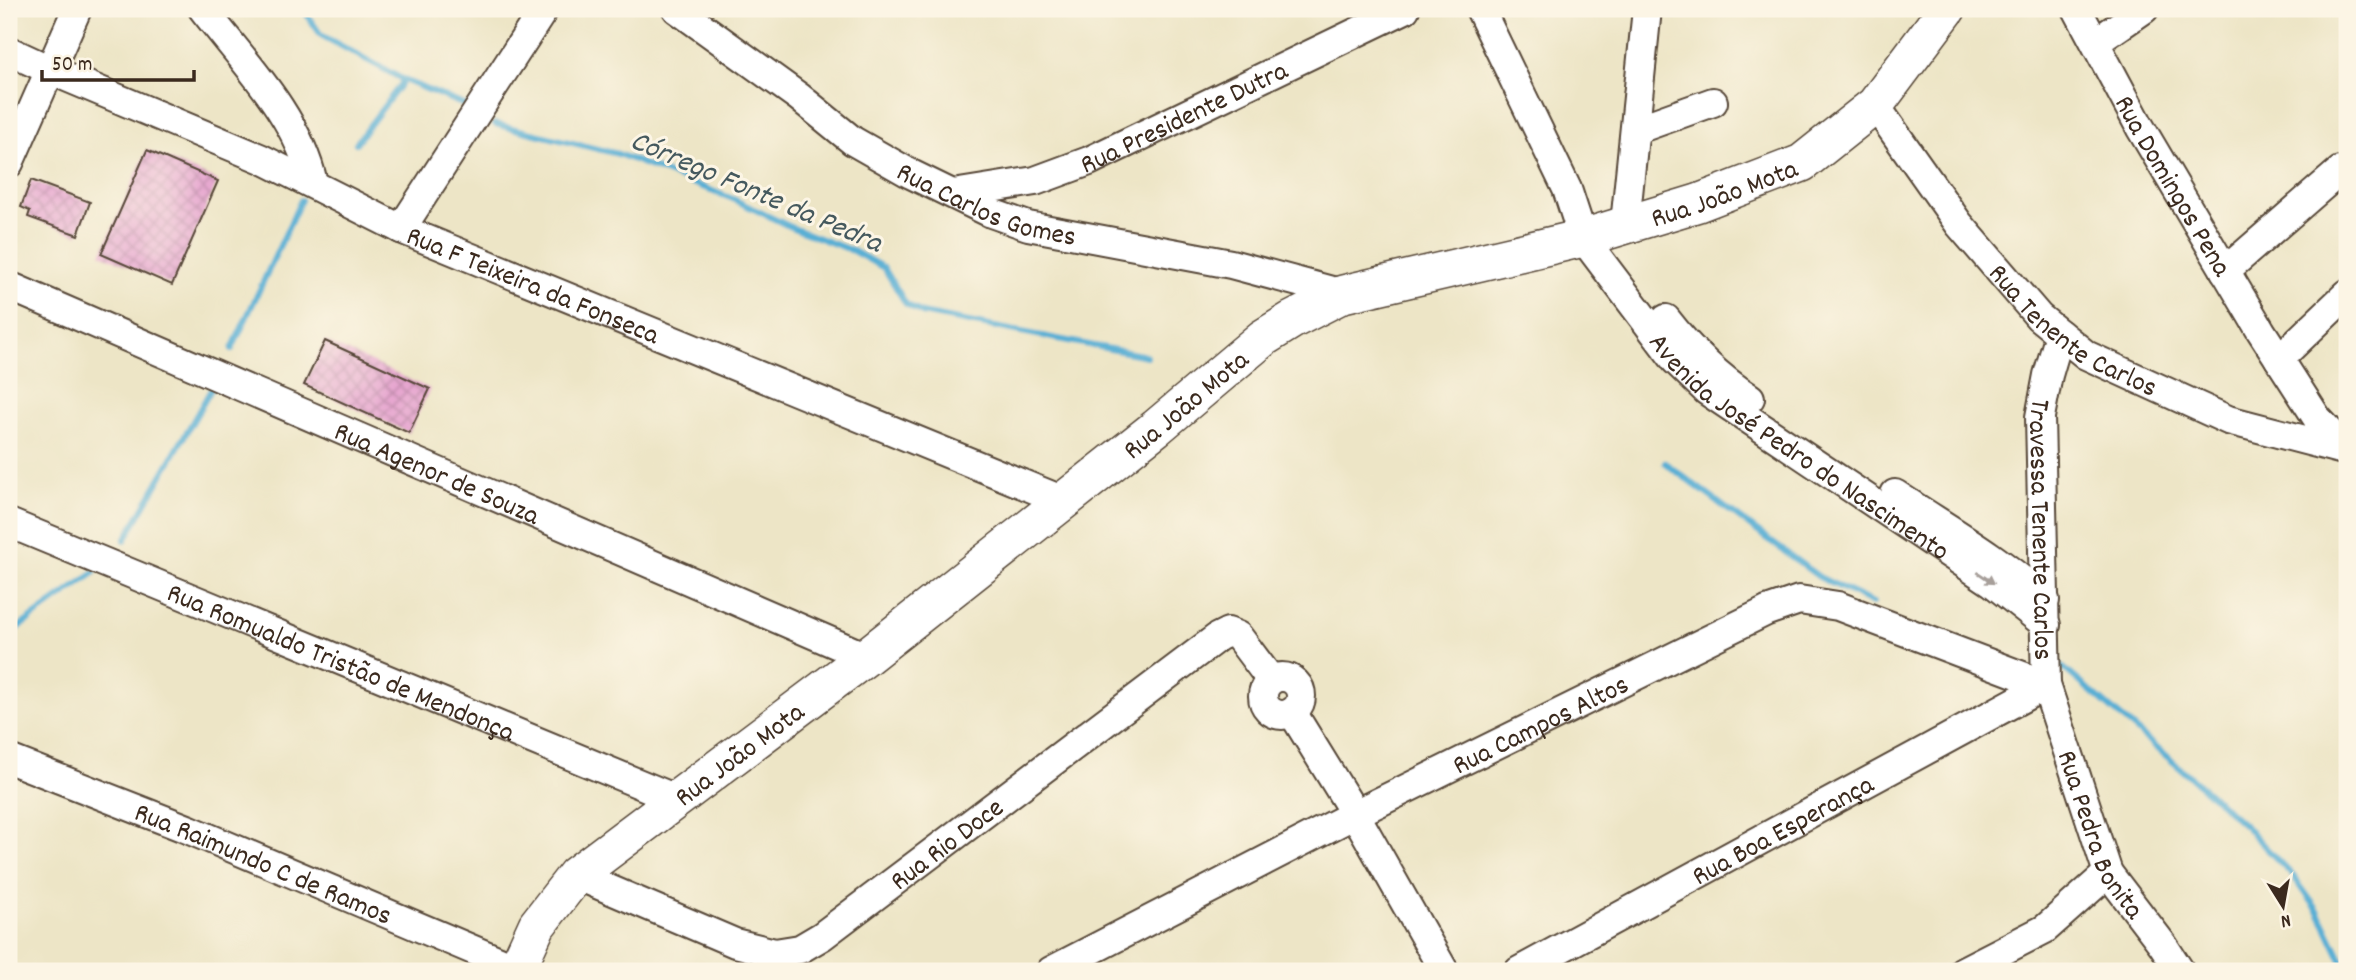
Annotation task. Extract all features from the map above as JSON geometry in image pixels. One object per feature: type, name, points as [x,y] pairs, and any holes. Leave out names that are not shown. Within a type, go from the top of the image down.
[{"type":"main road","name":"Rua João Mota","points":[[518,970],[537,925],[576,875],[866,657],[1156,428],[1263,338],[1343,294],[1604,231],[1698,203],[1802,163],[1875,105],[1947,9]]},
{"type":"street","points":[[9,163],[77,9]]},
{"type":"street","points":[[203,9],[288,120],[308,161],[313,183]]},
{"type":"street","points":[[401,229],[544,9]]},
{"type":"street","name":"Rua Carlos Gomes","points":[[677,9],[799,97],[853,141],[911,174],[991,213],[1027,226],[1231,264],[1343,294]]},
{"type":"street","name":"Rua Presidente Dutra","points":[[953,194],[1035,181],[1089,161],[1405,9]]},
{"type":"street","name":"Avenida José Pedro do Nascimento","points":[[1480,9],[1567,189],[1604,231],[1676,361],[1707,390],[1993,583],[2045,612]]},
{"type":"street","points":[[1604,231],[1635,130],[1647,9]]},
{"type":"street","name":"Rua Domingos Pena","points":[[2077,9],[2140,127],[2225,271],[2316,418],[2347,451]]},
{"type":"street","points":[[2096,42],[2144,9]]},
{"type":"street","name":"Rua F Teixeira da Fonseca","points":[[9,51],[262,159],[401,229],[1063,501]]},
{"type":"street","points":[[1635,130],[1713,102]]},
{"type":"street","name":"Rua Tenente Carlos","points":[[1875,105],[1959,223],[2039,317],[2086,355],[2228,420],[2347,451]]},
{"type":"street","points":[[2225,271],[2340,171]]},
{"type":"street","name":"Rua Agenor de Souza","points":[[9,286],[866,657]]},
{"type":"street","points":[[2279,359],[2347,294]]},
{"type":"street","name":"Travessa Tenente Carlos","points":[[2046,685],[2040,417],[2060,334]]},
{"type":"street","name":"Rua Romualdo Tristão de Mendonça","points":[[9,523],[676,799]]},
{"type":"street","name":"Rua Campos Altos","points":[[1051,971],[1355,814],[1767,611],[1799,600],[1838,606],[2046,685]]},
{"type":"street","name":"Rua Rio Doce","points":[[576,875],[735,943],[775,953],[800,949],[822,936],[1218,636],[1228,632],[1238,636],[1271,680],[1263,693],[1265,707],[1278,716],[1292,712],[1355,814]]},
{"type":"street","name":"Rua Pedra Bonita","points":[[2046,685],[2108,873],[2180,971]]},
{"type":"street","name":"Rua Boa Esperança","points":[[1519,971],[2046,685]]},
{"type":"street","name":"Rua Raimundo C de Ramos","points":[[9,759],[190,830],[518,970]]},
{"type":"street","points":[[1355,814],[1444,971]]},
{"type":"street","points":[[2002,971],[2108,873]]},
{"type":"street","points":[[1963,971],[2045,929]]},
{"type":"building","points":[[147,150],[218,181],[172,285],[101,254]]},
{"type":"building","points":[[31,180],[90,202],[78,235],[28,217],[30,211],[21,207]]},
{"type":"building","points":[[325,341],[430,389],[409,433],[304,385]]},
{"type":"waterway","name":"Córrego Fonte da Pedra","points":[[303,9],[321,35],[404,80],[469,107]]},
{"type":"waterway","points":[[356,143],[404,80]]},
{"type":"waterway","name":"Córrego Fonte da Pedra","points":[[495,124],[618,154],[733,199],[793,228],[853,251],[884,268],[906,304],[922,313],[1147,356]]},
{"type":"waterway","points":[[232,349],[301,200]]},
{"type":"waterway","points":[[125,540],[213,386]]},
{"type":"waterway","name":"Córrego Fonte da Pedra","points":[[1665,463],[1819,577],[1873,603]]},
{"type":"waterway","points":[[9,634],[94,573]]},
{"type":"waterway","name":"Córrego Fonte da Pedra","points":[[2060,665],[2245,826],[2294,877],[2319,912],[2347,971]]}]
